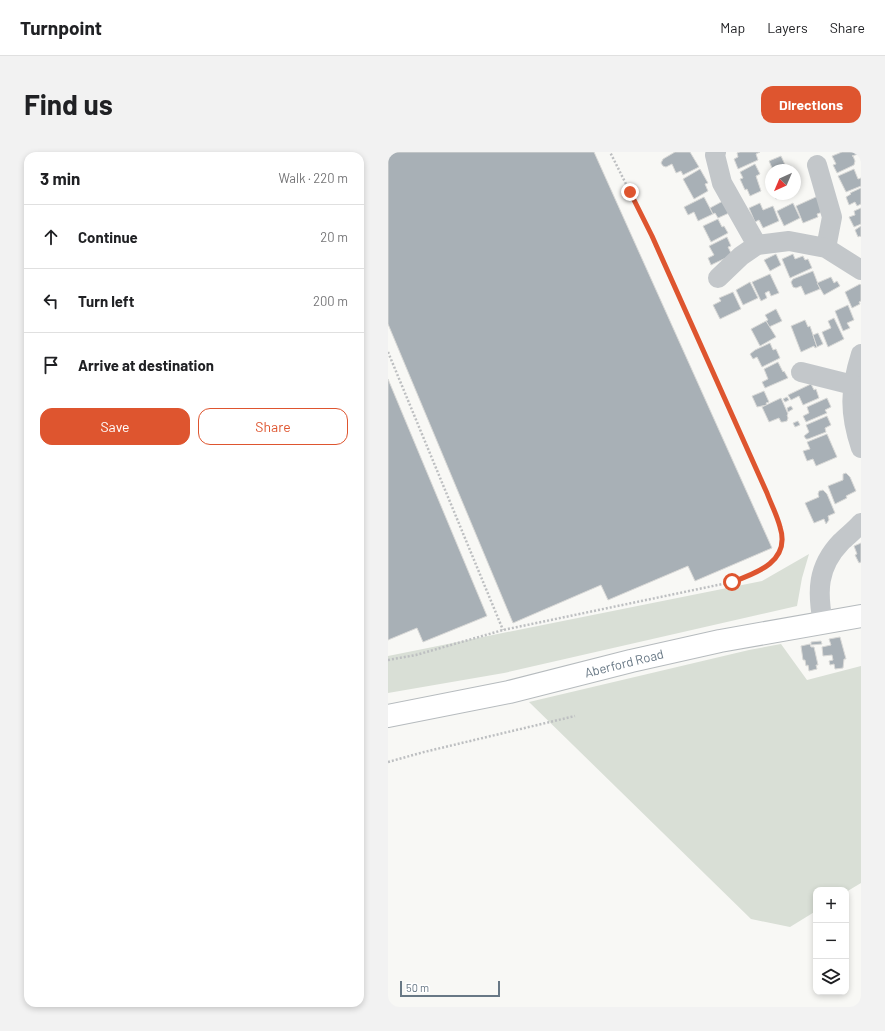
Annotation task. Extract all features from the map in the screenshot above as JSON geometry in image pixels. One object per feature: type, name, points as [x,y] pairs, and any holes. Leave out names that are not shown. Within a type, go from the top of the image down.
[{"type":"main road","name":"Aberford Road","points":[[388,716],[509,692],[631,660],[720,641],[823,624],[861,616]]},
{"type":"street","points":[[716,152],[715,155],[722,183],[757,245]]},
{"type":"street","points":[[816,160],[832,217],[826,248]]},
{"type":"street","points":[[718,278],[741,256],[757,245],[789,241],[826,248],[861,270]]},
{"type":"street","points":[[861,354],[853,385],[852,406],[857,436],[861,448]]},
{"type":"street","points":[[801,372],[853,385]]},
{"type":"street","points":[[823,624],[820,610],[821,576],[831,554],[861,523]]},
{"type":"path","points":[[388,660],[416,654],[503,630],[732,582],[756,574],[770,564],[778,555],[782,543],[781,528],[767,493],[652,236],[610,152]]},
{"type":"path","points":[[388,352],[503,630]]},
{"type":"path","points":[[388,762],[575,716]]},
{"type":"shaded area","points":[[809,554],[802,578],[797,606],[504,673],[388,693],[388,656],[762,581]]},
{"type":"shaded area","points":[[781,644],[807,680],[861,666],[861,883],[849,890],[849,887],[813,887],[813,913],[790,927],[751,919],[529,702],[749,650]]},
{"type":"building","points":[[388,152],[594,152],[772,548],[695,581],[688,566],[608,600],[601,585],[513,623],[388,324]]},
{"type":"building","points":[[675,152],[690,152],[699,167],[683,175],[681,171],[676,173],[672,164],[666,167],[663,166],[661,163],[663,159]]},
{"type":"building","points":[[760,152],[756,154],[758,160],[738,169],[734,159],[738,157],[737,153]]},
{"type":"building","points":[[842,152],[857,152],[858,154],[852,156],[855,161],[854,165],[837,173],[833,165],[836,164],[832,156]]},
{"type":"building","points":[[781,156],[785,164],[770,164],[769,161]]},
{"type":"building","points":[[755,164],[760,174],[756,176],[761,191],[750,196],[747,189],[745,190],[740,179],[743,178],[740,172]]},
{"type":"building","points":[[700,169],[708,183],[705,184],[708,191],[694,199],[683,179]]},
{"type":"building","points":[[854,169],[858,179],[861,178],[861,186],[846,192],[838,176]]},
{"type":"building","points":[[861,188],[861,204],[857,206],[855,202],[849,205],[846,197],[851,194],[850,193]]},
{"type":"building","points":[[818,196],[825,211],[817,214],[818,217],[803,223],[796,206]]},
{"type":"building","points":[[704,197],[713,214],[698,221],[694,212],[688,215],[684,207]]},
{"type":"building","points":[[723,201],[729,213],[718,218],[715,213],[713,214],[710,208]]},
{"type":"building","points":[[760,203],[763,210],[773,206],[779,221],[763,228],[759,220],[755,222],[749,208]]},
{"type":"building","points":[[793,203],[800,218],[784,226],[777,211]]},
{"type":"building","points":[[861,208],[861,224],[854,227],[849,217],[855,215],[854,211]]},
{"type":"building","points":[[718,219],[722,227],[724,226],[728,233],[711,242],[703,226]]},
{"type":"building","points":[[861,226],[861,237],[858,237],[855,230]]},
{"type":"building","points":[[727,237],[731,246],[728,247],[732,255],[711,265],[708,258],[714,255],[709,246]]},
{"type":"building","points":[[776,254],[781,265],[770,271],[764,260]]},
{"type":"building","points":[[793,254],[795,259],[803,256],[805,260],[808,259],[812,268],[790,278],[782,259]]},
{"type":"building","points":[[813,271],[820,289],[805,295],[801,286],[796,288],[793,287],[791,282],[793,279]]},
{"type":"building","points":[[770,274],[779,293],[771,296],[769,291],[765,293],[767,298],[761,301],[752,282]]},
{"type":"building","points":[[831,277],[834,283],[837,281],[840,286],[824,295],[817,283]]},
{"type":"building","points":[[750,282],[758,298],[743,305],[736,290]]},
{"type":"building","points":[[860,284],[860,304],[852,308],[845,292]]},
{"type":"building","points":[[733,292],[741,309],[720,319],[713,305],[721,301],[719,298]]},
{"type":"building","points":[[848,305],[854,320],[847,323],[850,328],[843,331],[835,311]]},
{"type":"building","points":[[776,309],[782,321],[769,327],[766,321],[768,320],[765,315]]},
{"type":"building","points":[[834,318],[844,339],[828,347],[822,332],[831,328],[828,321]]},
{"type":"building","points":[[805,320],[808,327],[810,326],[817,347],[815,348],[814,346],[801,352],[791,326]]},
{"type":"building","points":[[766,321],[776,337],[760,346],[751,329]]},
{"type":"building","points":[[818,333],[823,344],[817,347],[813,335]]},
{"type":"building","points":[[770,343],[773,350],[776,349],[780,358],[762,367],[757,357],[753,359],[750,354]]},
{"type":"building","points":[[778,362],[788,378],[765,388],[762,382],[768,379],[764,369]]},
{"type":"building","points":[[388,379],[487,616],[423,642],[417,628],[388,640]]},
{"type":"building","points":[[811,384],[814,390],[816,389],[819,398],[803,405],[799,396],[791,400],[788,395]]},
{"type":"building","points":[[764,391],[769,402],[766,403],[767,405],[757,407],[752,396]]},
{"type":"building","points":[[787,397],[789,400],[785,402],[783,399]]},
{"type":"building","points":[[781,398],[788,414],[787,421],[781,422],[779,418],[769,422],[762,407]]},
{"type":"building","points":[[827,398],[831,407],[825,410],[827,413],[806,422],[803,416],[809,413],[807,407]]},
{"type":"building","points":[[791,406],[793,409],[788,412],[787,408]]},
{"type":"building","points":[[827,416],[831,425],[825,428],[826,432],[806,439],[804,436],[809,432],[806,425]]},
{"type":"building","points":[[798,421],[800,425],[795,427],[793,423]]},
{"type":"building","points":[[827,434],[837,457],[816,466],[813,459],[807,461],[803,451],[810,449],[807,442]]},
{"type":"building","points":[[846,473],[850,477],[856,491],[846,496],[847,498],[835,504],[828,486],[843,480],[843,474]]},
{"type":"building","points":[[823,490],[827,494],[835,513],[828,516],[829,520],[826,524],[824,519],[814,523],[805,503],[819,497],[819,491]]},
{"type":"building","points":[[861,543],[861,562],[859,563],[855,555],[857,554],[854,546]]},
{"type":"building","points":[[840,637],[846,659],[844,659],[843,668],[835,669],[834,664],[830,665],[829,661],[833,660],[832,655],[823,656],[822,647],[831,645],[829,639]]},
{"type":"building","points":[[821,641],[822,644],[811,645],[811,642]]},
{"type":"building","points":[[810,644],[811,647],[814,647],[818,665],[816,665],[817,669],[809,671],[808,665],[806,666],[805,660],[803,660],[801,646]]},
{"type":"route","points":[[630,192],[652,236],[767,493],[781,528],[782,543],[778,555],[770,564],[756,574],[732,582]]}]
